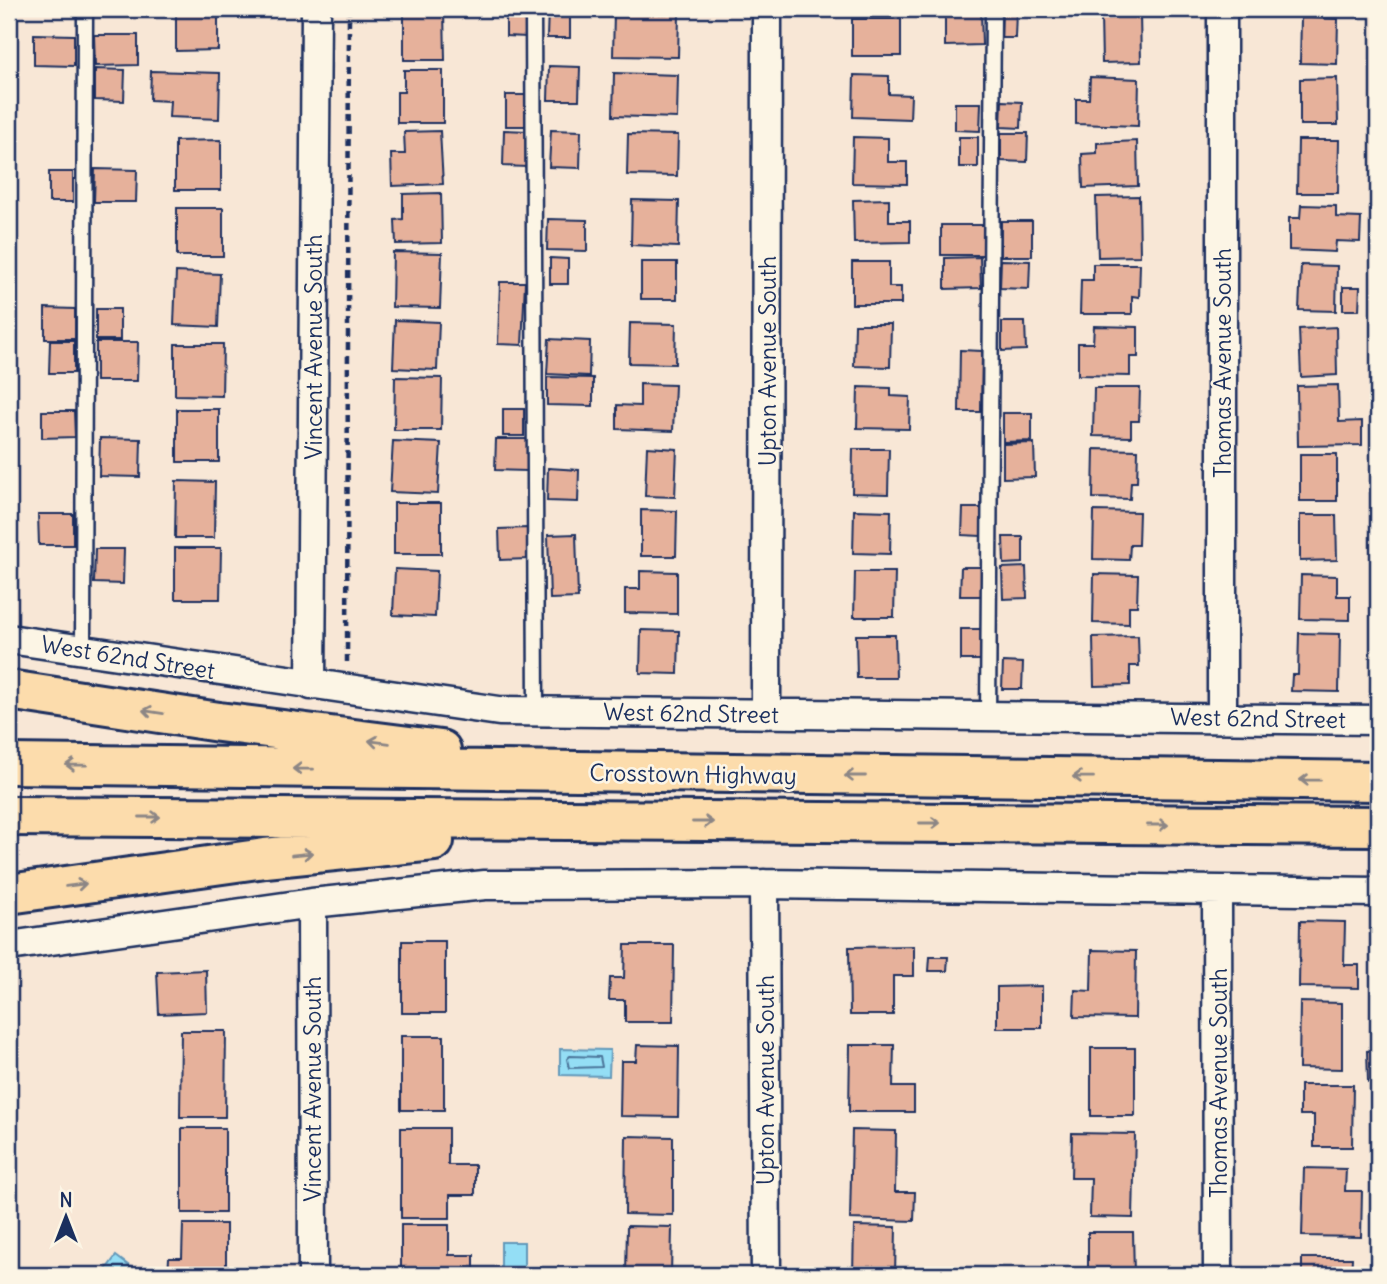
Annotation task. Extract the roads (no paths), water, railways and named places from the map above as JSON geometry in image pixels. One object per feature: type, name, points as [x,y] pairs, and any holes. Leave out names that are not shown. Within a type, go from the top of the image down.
[{"type":"highway","points":[[9,690],[219,722],[641,774]]},
{"type":"highway","name":"Crosstown Highway","points":[[9,764],[641,774],[1378,781]]},
{"type":"highway","name":"Crosstown Highway","points":[[9,816],[1378,826]]},
{"type":"highway","points":[[9,894],[265,858],[635,821]]},
{"type":"street","name":"Vincent Avenue South","points":[[311,685],[316,9]]},
{"type":"street","name":"Upton Avenue South","points":[[766,714],[767,9]]},
{"type":"street","name":"Thomas Avenue South","points":[[1222,9],[1222,717]]},
{"type":"street","name":"West 62nd Street","points":[[9,639],[499,711],[1378,720]]},
{"type":"street","name":"Upton Avenue South","points":[[764,884],[766,1275]]},
{"type":"street","points":[[9,946],[312,902],[485,885],[764,884],[1378,892]]},
{"type":"street","name":"Thomas Avenue South","points":[[1217,891],[1218,1275]]},
{"type":"street","name":"Vincent Avenue South","points":[[312,902],[313,1275]]},
{"type":"lane","points":[[83,650],[85,9]]},
{"type":"lane","points":[[533,9],[536,712]]},
{"type":"lane","points":[[988,716],[993,9]]},
{"type":"water","points":[[560,1049],[610,1050],[609,1076],[560,1075]]},
{"type":"water","points":[[501,1242],[524,1242],[524,1275],[501,1275]]},
{"type":"water","points":[[116,1256],[140,1274],[153,1275],[102,1275]]}]
